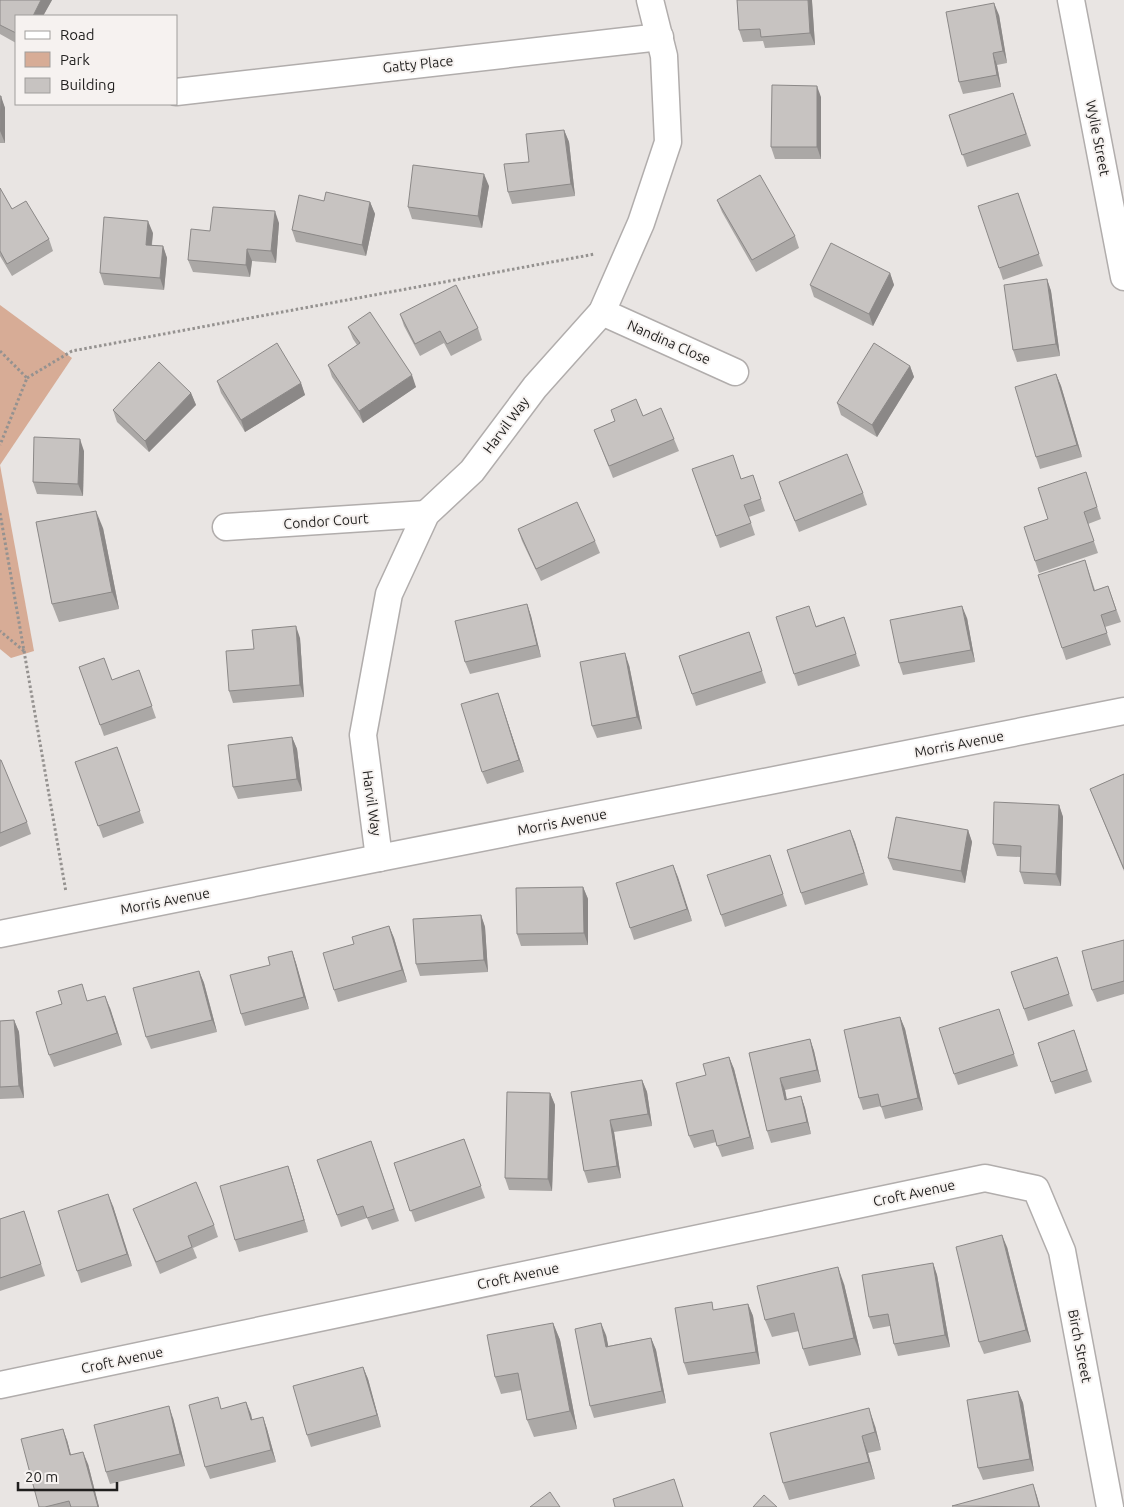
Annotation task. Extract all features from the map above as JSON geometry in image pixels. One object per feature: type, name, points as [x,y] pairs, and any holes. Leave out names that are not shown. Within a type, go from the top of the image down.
[{"type":"street","name":"Harvil Way","points":[[379,858],[363,735],[389,594],[426,514],[472,471],[535,387],[602,312],[640,223],[668,142],[664,56],[650,0]]},
{"type":"street","name":"Wylie Street","points":[[1071,0],[1113,158],[1124,276]]},
{"type":"street","name":"Gatty Place","points":[[178,92],[660,37]]},
{"type":"street","name":"Nandina Close","points":[[602,312],[735,372]]},
{"type":"street","name":"Condor Court","points":[[226,527],[426,514]]},
{"type":"street","name":"Morris Avenue","points":[[0,934],[1124,711]]},
{"type":"street","name":"Croft Avenue","points":[[0,1386],[985,1178],[1036,1190]]},
{"type":"street","name":"Birch Street","points":[[1036,1190],[1062,1251],[1110,1507]]},
{"type":"path","points":[[0,445],[27,378],[72,351],[630,247]]},
{"type":"path","points":[[0,351],[27,378]]},
{"type":"path","points":[[0,513],[71,920]]},
{"type":"path","points":[[0,631],[24,651]]},
{"type":"green space","points":[[0,305],[72,358],[0,465]]},
{"type":"green space","points":[[0,465],[34,651],[11,658],[0,649]]},
{"type":"building","points":[[0,0],[41,0],[34,15],[15,15],[15,32],[0,25]]},
{"type":"building","points":[[737,0],[808,0],[810,33],[761,37],[760,29],[739,30]]},
{"type":"building","points":[[994,3],[1003,51],[993,53],[997,75],[959,82],[946,12]]},
{"type":"building","points":[[772,85],[817,86],[817,147],[771,147]]},
{"type":"building","points":[[1013,93],[1026,134],[962,155],[949,115]]},
{"type":"building","points":[[0,96],[1,96],[0,131]]},
{"type":"building","points":[[564,130],[571,184],[508,192],[504,164],[529,162],[526,134]]},
{"type":"building","points":[[413,165],[484,174],[478,216],[408,207]]},
{"type":"building","points":[[760,175],[795,236],[752,260],[717,200]]},
{"type":"building","points":[[0,188],[12,209],[26,201],[49,239],[7,264],[0,251]]},
{"type":"building","points":[[326,192],[370,202],[362,245],[292,230],[299,195],[324,201]]},
{"type":"building","points":[[1018,193],[1039,254],[999,268],[978,206]]},
{"type":"building","points":[[213,207],[275,211],[271,251],[247,249],[246,265],[188,260],[191,229],[210,231]]},
{"type":"building","points":[[104,217],[148,221],[146,245],[163,246],[160,278],[100,273]]},
{"type":"building","points":[[831,243],[890,273],[869,314],[810,285]]},
{"type":"building","points":[[1047,279],[1056,344],[1013,350],[1004,285]]},
{"type":"building","points":[[456,285],[478,328],[447,344],[440,331],[415,344],[400,314]]},
{"type":"building","points":[[370,312],[412,375],[359,411],[328,365],[360,343],[348,327]]},
{"type":"building","points":[[277,343],[301,383],[241,420],[217,381]]},
{"type":"building","points":[[874,343],[910,366],[872,425],[837,403]]},
{"type":"building","points":[[159,362],[191,393],[145,441],[113,410]]},
{"type":"building","points":[[1056,374],[1077,445],[1036,457],[1015,387]]},
{"type":"building","points":[[636,399],[643,416],[661,408],[674,439],[609,466],[594,430],[615,421],[611,410]]},
{"type":"building","points":[[34,437],[80,439],[78,484],[33,482]]},
{"type":"building","points":[[847,454],[863,493],[795,521],[779,482]]},
{"type":"building","points":[[733,455],[741,479],[753,475],[761,499],[744,505],[751,523],[716,536],[692,469]]},
{"type":"building","points":[[1086,472],[1097,507],[1084,512],[1094,541],[1035,561],[1024,527],[1048,519],[1038,488]]},
{"type":"building","points":[[577,502],[595,541],[536,569],[518,529]]},
{"type":"building","points":[[96,511],[112,592],[52,604],[36,522]]},
{"type":"building","points":[[1085,560],[1094,591],[1108,586],[1116,610],[1101,615],[1107,633],[1062,648],[1038,575]]},
{"type":"building","points":[[527,604],[537,645],[465,662],[455,621]]},
{"type":"building","points":[[809,606],[816,627],[844,617],[856,654],[794,674],[776,617]]},
{"type":"building","points":[[962,606],[971,650],[899,663],[890,620]]},
{"type":"building","points":[[296,626],[300,685],[229,691],[226,651],[254,649],[252,630]]},
{"type":"building","points":[[749,632],[762,671],[692,694],[679,656]]},
{"type":"building","points":[[625,653],[637,717],[592,726],[580,662]]},
{"type":"building","points":[[104,658],[112,680],[139,670],[152,706],[100,725],[79,667]]},
{"type":"building","points":[[498,693],[519,760],[482,772],[461,704]]},
{"type":"building","points":[[292,737],[297,779],[233,787],[228,745]]},
{"type":"building","points":[[117,747],[140,811],[98,826],[75,762]]},
{"type":"building","points":[[0,760],[27,822],[0,833]]},
{"type":"building","points":[[1124,774],[1124,869],[1090,789]]},
{"type":"building","points":[[994,802],[1059,805],[1056,874],[1020,872],[1021,846],[993,844]]},
{"type":"building","points":[[896,817],[968,830],[961,871],[888,858]]},
{"type":"building","points":[[850,830],[864,873],[801,893],[787,850]]},
{"type":"building","points":[[770,855],[783,894],[721,915],[707,875]]},
{"type":"building","points":[[673,865],[687,909],[630,928],[616,883]]},
{"type":"building","points":[[583,887],[584,933],[517,934],[516,888]]},
{"type":"building","points":[[481,915],[484,960],[416,964],[413,919]]},
{"type":"building","points":[[389,926],[402,970],[334,990],[323,953],[354,944],[352,937]]},
{"type":"building","points":[[1124,940],[1124,981],[1092,990],[1082,951]]},
{"type":"building","points":[[292,951],[304,997],[241,1014],[230,975],[270,965],[268,957]]},
{"type":"building","points":[[1057,957],[1069,994],[1024,1009],[1011,972]]},
{"type":"building","points":[[199,971],[212,1020],[146,1037],[133,988]]},
{"type":"building","points":[[82,984],[87,1001],[105,996],[117,1033],[49,1055],[36,1012],[62,1004],[58,991]]},
{"type":"building","points":[[999,1009],[1014,1054],[954,1074],[939,1028]]},
{"type":"building","points":[[900,1017],[918,1098],[881,1107],[878,1094],[859,1098],[844,1030]]},
{"type":"building","points":[[14,1020],[19,1086],[0,1087],[0,1021]]},
{"type":"building","points":[[1074,1030],[1087,1070],[1051,1082],[1038,1043]]},
{"type":"building","points":[[810,1039],[817,1070],[780,1078],[785,1100],[801,1096],[807,1122],[767,1131],[749,1053]]},
{"type":"building","points":[[729,1057],[750,1137],[717,1146],[713,1130],[689,1136],[676,1083],[706,1075],[703,1064]]},
{"type":"building","points":[[642,1080],[648,1114],[610,1120],[617,1166],[584,1171],[571,1092]]},
{"type":"building","points":[[507,1092],[550,1093],[548,1179],[505,1178]]},
{"type":"building","points":[[464,1139],[481,1186],[410,1211],[394,1163]]},
{"type":"building","points":[[371,1141],[394,1209],[367,1218],[363,1206],[337,1215],[317,1160]]},
{"type":"building","points":[[288,1166],[304,1220],[235,1240],[220,1186]]},
{"type":"building","points":[[196,1182],[214,1225],[188,1236],[192,1247],[156,1262],[133,1209]]},
{"type":"building","points":[[108,1194],[127,1254],[77,1271],[58,1211]]},
{"type":"building","points":[[24,1211],[41,1264],[0,1278],[0,1219]]},
{"type":"building","points":[[1002,1235],[1026,1330],[979,1342],[956,1247]]},
{"type":"building","points":[[933,1263],[945,1335],[894,1344],[888,1314],[869,1317],[862,1275]]},
{"type":"building","points":[[838,1267],[854,1338],[803,1349],[794,1313],[765,1320],[757,1286]]},
{"type":"building","points":[[712,1302],[713,1310],[748,1304],[756,1352],[684,1363],[675,1308]]},
{"type":"building","points":[[553,1323],[570,1411],[527,1420],[518,1373],[495,1377],[487,1335]]},
{"type":"building","points":[[601,1323],[606,1347],[651,1338],[662,1391],[590,1406],[575,1329]]},
{"type":"building","points":[[363,1367],[377,1415],[307,1435],[293,1386]]},
{"type":"building","points":[[1018,1391],[1030,1459],[978,1468],[967,1400]]},
{"type":"building","points":[[218,1397],[221,1409],[246,1402],[251,1420],[263,1417],[271,1450],[205,1467],[189,1405]]},
{"type":"building","points":[[169,1406],[180,1454],[106,1472],[94,1425]]},
{"type":"building","points":[[869,1408],[875,1432],[862,1436],[869,1462],[783,1483],[770,1433]]},
{"type":"building","points":[[63,1429],[70,1455],[83,1452],[98,1507],[71,1507],[69,1501],[39,1507],[21,1439]]},
{"type":"building","points":[[674,1479],[683,1507],[615,1507],[613,1499]]},
{"type":"building","points":[[1033,1484],[1039,1507],[952,1506]]},
{"type":"building","points":[[550,1492],[560,1507],[530,1507]]},
{"type":"building","points":[[764,1495],[777,1507],[753,1507]]}]
